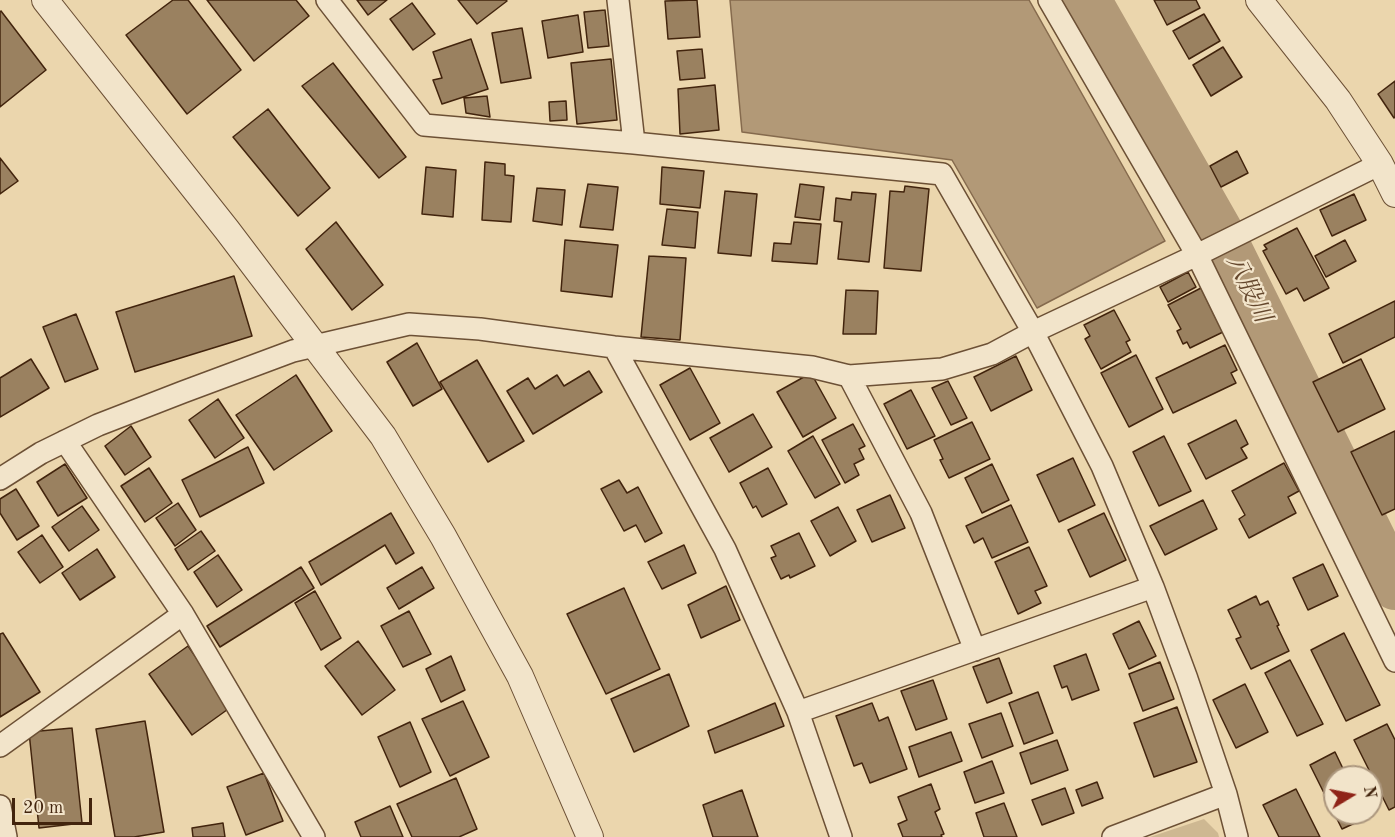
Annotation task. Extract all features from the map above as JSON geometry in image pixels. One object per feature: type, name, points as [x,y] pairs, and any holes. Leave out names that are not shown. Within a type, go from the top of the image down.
[{"type":"street","points":[[45,0],[227,230],[383,436],[520,676],[590,837]]},
{"type":"street","points":[[327,0],[424,125],[634,143],[942,174],[1033,332],[1102,466],[1153,587],[1226,794],[1237,837]]},
{"type":"street","points":[[618,0],[634,143]]},
{"type":"street","points":[[1049,0],[1197,255],[1395,661]]},
{"type":"street","points":[[0,479],[41,453],[136,410],[314,345],[409,324],[480,329],[614,347],[812,367],[849,376],[942,369],[992,354],[1033,332],[1197,255],[1390,180],[1338,100],[1259,0]]},
{"type":"street","points":[[614,347],[725,549],[798,712],[842,837]]},
{"type":"street","points":[[849,376],[921,513],[975,650]]},
{"type":"street","points":[[65,441],[183,614],[314,837]]},
{"type":"street","points":[[798,712],[1153,587]]},
{"type":"street","points":[[0,746],[183,614]]},
{"type":"street","points":[[1113,837],[1226,794]]},
{"type":"street","points":[[0,806],[6,837]]},
{"type":"shaded area","points":[[730,0],[1029,0],[1165,241],[1037,308],[952,160],[742,132]]},
{"type":"shaded area","points":[[1204,819],[1219,837],[1150,837]]},
{"type":"building","points":[[173,0],[188,0],[241,70],[187,114],[126,35]]},
{"type":"building","points":[[207,0],[296,0],[309,16],[254,61]]},
{"type":"building","points":[[357,0],[387,0],[368,15]]},
{"type":"building","points":[[458,0],[506,0],[507,1],[477,24]]},
{"type":"building","points":[[697,0],[700,37],[668,39],[665,1]]},
{"type":"building","points":[[1154,0],[1196,0],[1200,8],[1167,25]]},
{"type":"building","points":[[412,3],[435,34],[413,50],[390,19]]},
{"type":"building","points":[[605,10],[609,46],[588,48],[584,12]]},
{"type":"building","points":[[0,12],[46,70],[0,107]]},
{"type":"building","points":[[1204,14],[1220,41],[1189,59],[1173,31]]},
{"type":"building","points":[[578,15],[583,52],[548,58],[542,21]]},
{"type":"building","points":[[522,28],[531,78],[501,83],[492,33]]},
{"type":"building","points":[[471,39],[488,89],[442,104],[433,80],[442,78],[433,52]]},
{"type":"building","points":[[1223,47],[1242,77],[1211,96],[1193,65]]},
{"type":"building","points":[[702,49],[705,78],[680,80],[677,51]]},
{"type":"building","points":[[611,59],[617,120],[577,124],[571,63]]},
{"type":"building","points":[[333,63],[406,157],[379,178],[302,86]]},
{"type":"building","points":[[1395,81],[1395,117],[1394,118],[1378,94]]},
{"type":"building","points":[[715,85],[719,130],[680,134],[678,89]]},
{"type":"building","points":[[487,96],[490,117],[466,113],[464,98]]},
{"type":"building","points":[[566,101],[567,120],[550,121],[549,102]]},
{"type":"building","points":[[268,109],[330,188],[298,216],[233,137]]},
{"type":"building","points":[[1237,151],[1248,173],[1221,187],[1210,166]]},
{"type":"building","points":[[0,158],[18,181],[0,194]]},
{"type":"building","points":[[485,162],[505,164],[505,175],[514,176],[511,222],[482,220]]},
{"type":"building","points":[[426,167],[456,170],[453,217],[422,214]]},
{"type":"building","points":[[662,167],[704,171],[700,208],[660,204]]},
{"type":"building","points":[[588,184],[618,187],[613,230],[580,227]]},
{"type":"building","points":[[800,184],[824,187],[820,220],[795,217]]},
{"type":"building","points":[[905,186],[929,189],[921,271],[884,268],[890,191],[904,192]]},
{"type":"building","points":[[537,188],[565,190],[562,225],[533,221]]},
{"type":"building","points":[[725,191],[757,194],[751,256],[718,253]]},
{"type":"building","points":[[852,192],[876,194],[869,262],[838,259],[842,222],[834,221],[836,198],[851,200]]},
{"type":"building","points":[[1354,194],[1366,220],[1332,236],[1320,210]]},
{"type":"building","points":[[667,209],[698,212],[695,248],[662,245]]},
{"type":"building","points":[[336,222],[383,285],[352,310],[306,249]]},
{"type":"building","points":[[794,222],[821,224],[817,264],[772,261],[774,243],[791,244]]},
{"type":"building","points":[[1297,228],[1329,288],[1304,301],[1297,288],[1286,294],[1263,251],[1267,249],[1264,245]]},
{"type":"building","points":[[565,240],[618,245],[612,297],[561,291]]},
{"type":"building","points":[[1345,240],[1356,261],[1326,277],[1315,256]]},
{"type":"building","points":[[649,256],[686,258],[680,340],[641,337]]},
{"type":"building","points":[[1188,272],[1196,287],[1168,302],[1160,287]]},
{"type":"building","points":[[234,276],[252,336],[135,372],[116,312]]},
{"type":"building","points":[[1201,288],[1223,332],[1190,348],[1187,342],[1183,344],[1177,331],[1181,329],[1168,305]]},
{"type":"building","points":[[846,290],[878,291],[876,334],[843,334]]},
{"type":"building","points":[[1395,301],[1395,337],[1343,363],[1329,334]]},
{"type":"building","points":[[1114,310],[1130,340],[1126,342],[1131,352],[1101,369],[1085,339],[1090,336],[1084,325]]},
{"type":"building","points":[[76,314],[98,369],[65,382],[43,327]]},
{"type":"building","points":[[417,343],[442,389],[413,406],[387,362]]},
{"type":"building","points":[[1225,345],[1237,370],[1231,373],[1236,383],[1173,413],[1156,378]]},
{"type":"building","points":[[1136,355],[1163,409],[1129,427],[1101,373]]},
{"type":"building","points":[[1016,356],[1032,390],[991,411],[974,377]]},
{"type":"building","points":[[31,359],[49,388],[0,417],[0,378]]},
{"type":"building","points":[[1361,359],[1385,409],[1338,432],[1313,382]]},
{"type":"building","points":[[477,360],[524,441],[488,462],[440,382]]},
{"type":"building","points":[[690,368],[720,423],[690,440],[660,385]]},
{"type":"building","points":[[589,371],[602,392],[533,434],[507,391],[528,378],[535,389],[557,375],[564,386]]},
{"type":"building","points":[[811,373],[836,418],[803,437],[777,392]]},
{"type":"building","points":[[296,375],[332,431],[274,470],[236,415]]},
{"type":"building","points":[[948,381],[967,418],[951,425],[932,388]]},
{"type":"building","points":[[911,390],[935,436],[907,449],[884,404]]},
{"type":"building","points":[[218,399],[244,438],[215,458],[189,420]]},
{"type":"building","points":[[753,414],[772,447],[729,472],[710,438]]},
{"type":"building","points":[[1236,420],[1248,444],[1241,448],[1247,458],[1206,479],[1188,444]]},
{"type":"building","points":[[972,422],[990,459],[949,478],[934,440]]},
{"type":"building","points":[[853,424],[865,446],[859,449],[864,459],[854,464],[859,475],[845,483],[822,440]]},
{"type":"building","points":[[131,426],[151,457],[125,475],[105,446]]},
{"type":"building","points":[[1395,431],[1395,509],[1382,515],[1351,452]]},
{"type":"building","points":[[813,436],[840,484],[815,498],[788,451]]},
{"type":"building","points":[[1164,436],[1191,491],[1159,506],[1133,452]]},
{"type":"building","points":[[248,447],[264,483],[200,517],[182,480]]},
{"type":"building","points":[[1073,458],[1095,505],[1059,522],[1037,475]]},
{"type":"building","points":[[1284,463],[1299,491],[1288,497],[1296,513],[1249,538],[1239,519],[1245,515],[1232,491]]},
{"type":"building","points":[[65,464],[87,498],[58,516],[37,482]]},
{"type":"building","points":[[992,464],[1009,500],[982,513],[965,478]]},
{"type":"building","points":[[149,468],[172,503],[145,522],[121,486]]},
{"type":"building","points":[[768,468],[787,504],[762,517],[756,506],[753,508],[740,483]]},
{"type":"building","points":[[619,480],[627,493],[638,487],[662,533],[645,542],[636,525],[624,531],[601,489]]},
{"type":"building","points":[[16,489],[39,526],[17,540],[0,513],[0,499]]},
{"type":"building","points":[[890,495],[905,528],[872,542],[857,510]]},
{"type":"building","points":[[1203,500],[1217,529],[1165,555],[1150,526]]},
{"type":"building","points":[[178,503],[196,530],[175,546],[156,518]]},
{"type":"building","points":[[1011,505],[1028,542],[992,558],[983,538],[974,543],[966,526]]},
{"type":"building","points":[[82,506],[99,530],[69,551],[52,527]]},
{"type":"building","points":[[838,507],[856,541],[830,556],[811,521]]},
{"type":"building","points":[[391,513],[414,553],[396,564],[385,545],[321,585],[309,562]]},
{"type":"building","points":[[1104,513],[1126,560],[1090,577],[1068,530]]},
{"type":"building","points":[[201,531],[215,551],[188,570],[175,549]]},
{"type":"building","points":[[799,533],[815,566],[790,578],[789,575],[781,579],[771,558],[776,556],[771,546]]},
{"type":"building","points":[[42,535],[63,567],[40,583],[18,552]]},
{"type":"building","points":[[684,545],[696,573],[662,589],[648,562]]},
{"type":"building","points":[[1029,547],[1047,586],[1035,591],[1041,603],[1018,614],[995,562]]},
{"type":"building","points":[[97,549],[115,577],[80,600],[62,573]]},
{"type":"building","points":[[218,555],[242,590],[217,607],[194,572]]},
{"type":"building","points":[[1323,564],[1338,596],[1308,610],[1293,578]]},
{"type":"building","points":[[301,567],[314,588],[220,647],[207,626]]},
{"type":"building","points":[[422,567],[434,588],[399,609],[387,588]]},
{"type":"building","points":[[726,586],[740,620],[701,638],[688,605]]},
{"type":"building","points":[[624,588],[660,669],[606,694],[567,614]]},
{"type":"building","points":[[315,591],[341,638],[321,650],[295,603]]},
{"type":"building","points":[[1256,596],[1260,605],[1268,601],[1289,651],[1251,669],[1236,639],[1241,637],[1228,610]]},
{"type":"building","points":[[409,611],[431,654],[403,667],[381,626]]},
{"type":"building","points":[[1139,621],[1156,656],[1129,669],[1113,634]]},
{"type":"building","points":[[3,633],[40,692],[0,717],[0,634]]},
{"type":"building","points":[[1344,633],[1380,705],[1346,721],[1311,650]]},
{"type":"building","points":[[358,641],[395,690],[362,715],[325,666]]},
{"type":"building","points":[[188,646],[231,707],[192,735],[149,674]]},
{"type":"building","points":[[1086,654],[1099,690],[1072,700],[1067,686],[1062,688],[1054,666]]},
{"type":"building","points":[[451,656],[465,690],[441,702],[426,669]]},
{"type":"building","points":[[999,658],[1012,693],[987,703],[973,667]]},
{"type":"building","points":[[1290,660],[1323,724],[1297,736],[1265,673]]},
{"type":"building","points":[[1160,662],[1174,699],[1143,711],[1129,674]]},
{"type":"building","points":[[669,674],[689,726],[634,752],[611,699]]},
{"type":"building","points":[[933,680],[947,719],[916,730],[901,691]]},
{"type":"building","points":[[1245,684],[1268,732],[1236,748],[1213,700]]},
{"type":"building","points":[[1038,692],[1053,733],[1024,744],[1009,703]]},
{"type":"building","points":[[463,701],[489,757],[450,776],[422,719]]},
{"type":"building","points":[[775,703],[784,726],[715,753],[708,731]]},
{"type":"building","points":[[872,703],[879,721],[888,717],[907,769],[870,783],[862,763],[854,766],[836,716]]},
{"type":"building","points":[[1177,707],[1197,762],[1154,777],[1134,723]]},
{"type":"building","points":[[1001,713],[1013,746],[982,758],[969,724]]},
{"type":"building","points":[[145,721],[164,832],[134,837],[115,837],[96,729]]},
{"type":"building","points":[[410,722],[431,772],[400,787],[378,737]]},
{"type":"building","points":[[1387,724],[1395,740],[1395,807],[1389,810],[1383,798],[1383,765],[1366,765],[1354,740]]},
{"type":"building","points":[[72,728],[82,823],[39,828],[29,732]]},
{"type":"building","points":[[951,732],[962,761],[919,777],[909,747]]},
{"type":"building","points":[[1057,740],[1068,770],[1031,784],[1020,753]]},
{"type":"building","points":[[1335,752],[1341,765],[1323,765],[1323,791],[1310,765]]},
{"type":"building","points":[[992,761],[1004,793],[975,803],[964,772]]},
{"type":"building","points":[[264,773],[283,821],[246,835],[227,787]]},
{"type":"building","points":[[456,778],[477,829],[459,837],[412,837],[397,804]]},
{"type":"building","points":[[1097,782],[1103,798],[1082,806],[1076,790]]},
{"type":"building","points":[[931,784],[940,809],[935,812],[944,834],[941,835],[942,837],[903,837],[898,824],[907,820],[898,797]]},
{"type":"building","points":[[1065,788],[1074,813],[1042,825],[1032,800]]},
{"type":"building","points":[[1296,789],[1320,837],[1279,837],[1263,805]]},
{"type":"building","points":[[742,790],[758,837],[713,837],[703,805]]},
{"type":"building","points":[[1004,803],[1017,837],[984,837],[976,813]]},
{"type":"building","points":[[390,806],[403,837],[361,837],[355,822]]},
{"type":"building","points":[[223,823],[225,837],[193,837],[192,828]]},
{"type":"waterway","name":"八股川","points":[[1087,0],[1222,237],[1395,586]]}]
